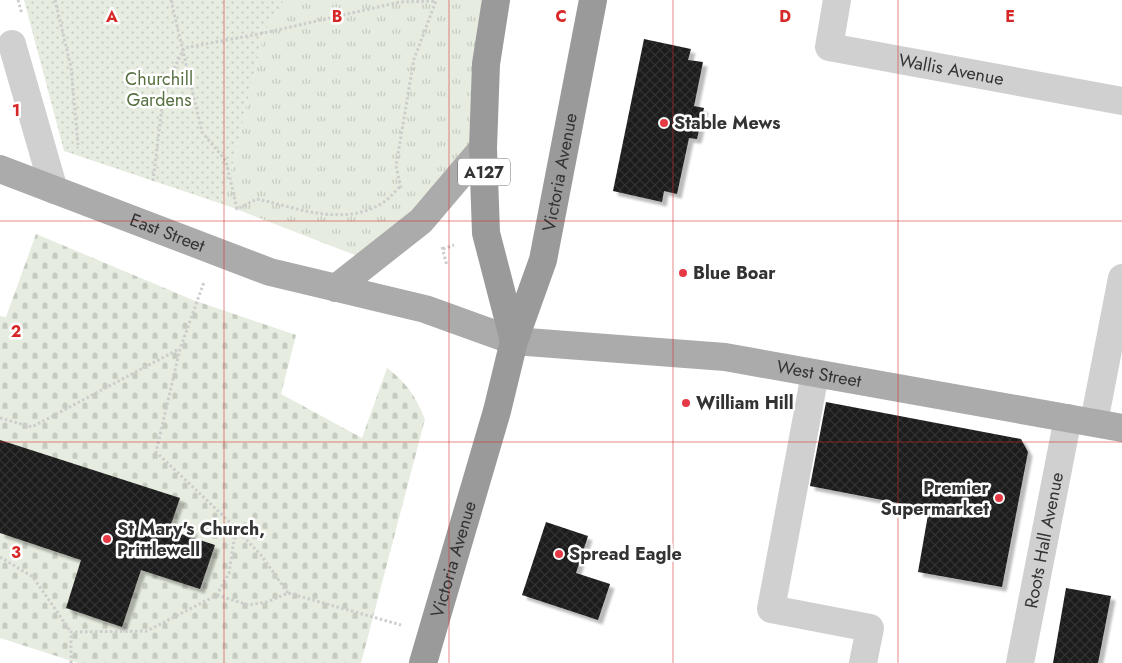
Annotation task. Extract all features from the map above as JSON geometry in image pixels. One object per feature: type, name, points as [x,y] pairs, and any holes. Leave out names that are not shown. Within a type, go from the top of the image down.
[{"type":"highway","name":"Victoria Avenue","points":[[496,0],[486,64],[483,148],[486,233],[514,341]]},
{"type":"highway","name":"Victoria Avenue","points":[[423,663],[498,411],[514,341],[543,260],[593,0]]},
{"type":"main road","points":[[336,288],[421,221],[483,148]]},
{"type":"main road","name":"East Street","points":[[0,169],[215,253],[270,272],[425,309],[514,341]]},
{"type":"main road","name":"West Street","points":[[514,341],[725,357],[1122,428]]},
{"type":"street","name":"Wallis Avenue","points":[[837,0],[829,47],[1122,101]]},
{"type":"street","points":[[12,44],[54,190]]},
{"type":"street","points":[[1094,422],[1122,278]]},
{"type":"street","points":[[815,374],[771,609],[870,628],[863,663]]},
{"type":"street","name":"Roots Hall Avenue","points":[[1020,663],[1068,418]]},
{"type":"path","points":[[55,0],[71,68],[78,146]]},
{"type":"path","points":[[171,0],[184,48],[202,132],[226,161],[237,210],[257,199],[333,216],[359,213],[384,202],[401,186]]},
{"type":"path","points":[[184,48],[264,33],[400,2],[436,0],[414,59],[396,166],[402,194]]},
{"type":"path","points":[[153,181],[162,107],[171,75],[184,48]]},
{"type":"path","points":[[215,253],[180,349],[156,452],[262,555],[288,593]]},
{"type":"path","points":[[0,418],[32,427],[180,349]]},
{"type":"path","points":[[71,632],[147,631],[217,595],[229,573],[236,528]]},
{"type":"path","points":[[0,557],[33,576],[71,632],[71,663]]},
{"type":"path","points":[[217,595],[248,605],[267,602],[288,593],[432,634]]},
{"type":"green space","name":"Churchill Gardens","points":[[24,0],[284,0],[264,33],[223,204],[237,209],[64,151]]},
{"type":"green space","points":[[284,0],[500,0],[483,148],[360,257],[223,204],[264,33]]},
{"type":"green space","points":[[36,234],[193,300],[296,335],[281,394],[362,438],[387,368],[410,391],[425,419],[361,663],[78,663],[0,638],[0,316],[6,317]]},
{"type":"building","name":"Stable Mews","points":[[644,39],[691,49],[688,60],[703,62],[694,106],[704,108],[697,139],[689,138],[677,194],[664,191],[662,202],[613,191]]},
{"type":"building","points":[[826,402],[1021,439],[1028,452],[1002,587],[918,572],[929,509],[810,486]]},
{"type":"building","name":"St Mary's Church, Prittlewell","points":[[0,440],[180,498],[169,530],[215,545],[200,589],[141,570],[122,627],[66,608],[81,560],[0,533]]},
{"type":"building","name":"Spread Eagle","points":[[546,522],[588,536],[576,573],[610,584],[598,620],[522,595]]},
{"type":"building","points":[[1066,588],[1111,596],[1098,663],[1053,663]]},
{"type":"place","name":"Stable Mews","points":[[664,123]]},
{"type":"place","name":"Blue Boar","points":[[683,273]]},
{"type":"place","name":"William Hill","points":[[686,403]]},
{"type":"place","name":"Premier Supermarket","points":[[999,498]]},
{"type":"place","name":"St Mary's Church, Prittlewell","points":[[107,539]]},
{"type":"place","name":"Spread Eagle","points":[[559,554]]}]
